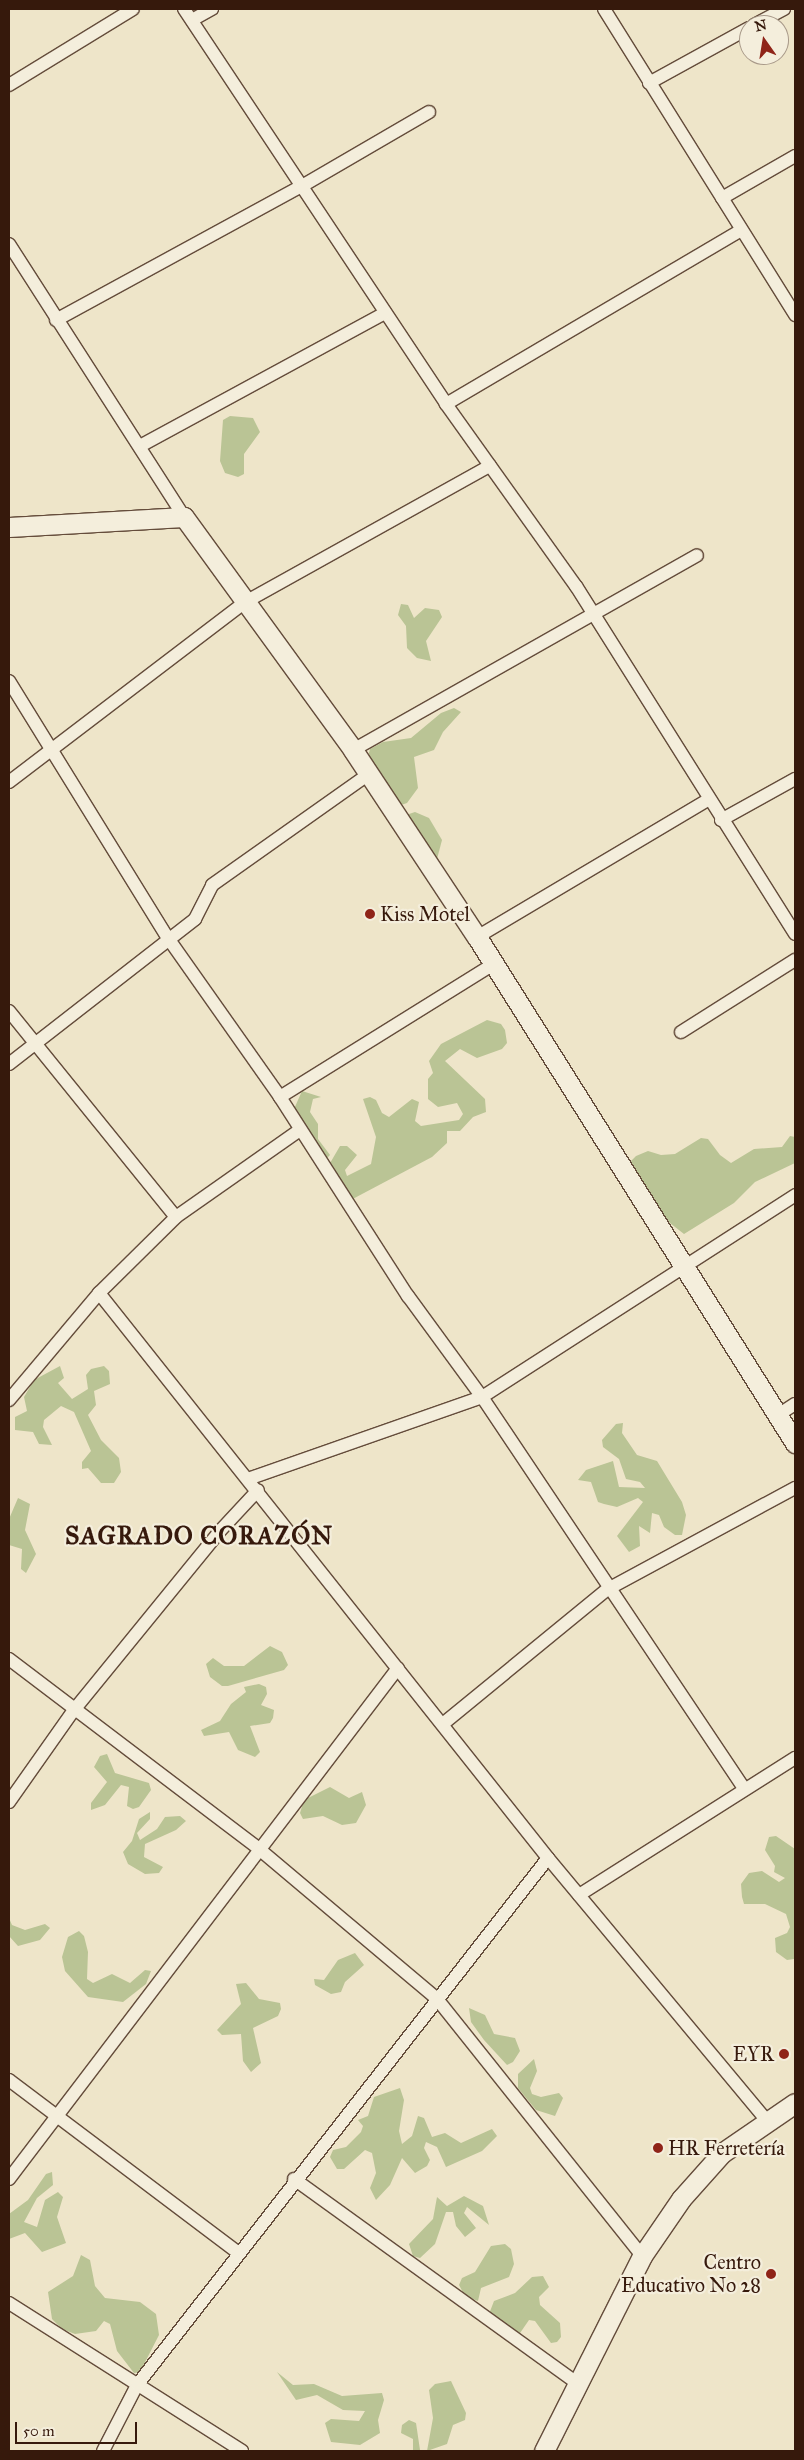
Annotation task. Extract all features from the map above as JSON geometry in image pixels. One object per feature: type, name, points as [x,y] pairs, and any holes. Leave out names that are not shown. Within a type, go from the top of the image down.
[{"type":"street","points":[[9,85],[133,9]]},
{"type":"street","points":[[184,9],[446,404],[592,612],[708,800],[795,934]]},
{"type":"street","points":[[192,20],[212,9]]},
{"type":"street","points":[[604,9],[795,315]]},
{"type":"street","points":[[773,15],[784,9]]},
{"type":"street","points":[[649,83],[739,34]]},
{"type":"street","points":[[56,320],[302,186],[429,112]]},
{"type":"street","points":[[722,198],[795,156]]},
{"type":"street","points":[[446,404],[741,230]]},
{"type":"street","points":[[9,244],[184,517],[247,601],[353,750],[478,937],[795,1443]]},
{"type":"street","points":[[140,446],[385,313]]},
{"type":"street","points":[[9,782],[247,601],[490,466]]},
{"type":"street","points":[[9,527],[184,517]]},
{"type":"street","points":[[353,750],[592,612],[697,555]]},
{"type":"street","points":[[9,681],[168,938],[280,1098],[408,1296],[482,1397],[608,1589],[744,1789]]},
{"type":"street","points":[[9,1064],[33,1042],[199,914],[212,885],[369,774]]},
{"type":"street","points":[[721,820],[795,779]]},
{"type":"street","points":[[478,937],[708,800]]},
{"type":"street","points":[[681,1032],[795,960]]},
{"type":"street","points":[[280,1098],[494,964]]},
{"type":"street","points":[[9,1011],[176,1217]]},
{"type":"street","points":[[9,1400],[100,1293],[176,1217],[300,1130]]},
{"type":"street","points":[[248,1479],[482,1397],[795,1195]]},
{"type":"street","points":[[100,1293],[398,1668],[444,1723],[548,1858],[767,2121]]},
{"type":"street","points":[[778,1415],[795,1404]]},
{"type":"street","points":[[444,1723],[608,1589],[795,1488]]},
{"type":"street","points":[[9,1802],[74,1710],[194,1561],[258,1490]]},
{"type":"street","points":[[9,1659],[260,1849],[437,1999],[642,2256]]},
{"type":"street","points":[[9,2179],[398,1668]]},
{"type":"street","points":[[579,1895],[795,1758]]},
{"type":"street","points":[[103,2451],[136,2385],[294,2179],[548,1858]]},
{"type":"street","points":[[9,2080],[238,2252]]},
{"type":"street","points":[[544,2451],[642,2256],[681,2199],[722,2153],[795,2103]]},
{"type":"street","points":[[294,2179],[577,2384]]},
{"type":"street","points":[[9,2303],[242,2451]]},
{"type":"green space","points":[[230,416],[253,418],[260,432],[244,454],[244,474],[238,477],[225,473],[220,461],[223,420]]},
{"type":"green space","points":[[401,604],[408,605],[414,618],[425,608],[439,610],[442,617],[426,641],[431,661],[417,658],[407,648],[406,626],[398,615]]},
{"type":"green space","points":[[454,708],[461,712],[443,732],[434,750],[414,757],[418,788],[407,803],[401,805],[368,756],[370,749],[383,742],[411,738],[441,713]]},
{"type":"green space","points":[[415,812],[429,818],[442,840],[437,859],[406,815]]},
{"type":"green space","points":[[487,1020],[501,1024],[505,1030],[507,1043],[502,1049],[477,1058],[460,1049],[445,1061],[485,1099],[486,1112],[473,1117],[460,1131],[447,1131],[447,1143],[432,1157],[347,1202],[326,1170],[340,1146],[347,1146],[357,1155],[345,1170],[347,1176],[371,1164],[376,1137],[363,1099],[370,1097],[376,1100],[382,1113],[389,1117],[412,1099],[419,1102],[415,1121],[421,1126],[459,1120],[463,1114],[457,1103],[438,1107],[428,1099],[428,1079],[433,1073],[429,1061],[441,1044]]},
{"type":"green space","points":[[302,1091],[321,1097],[313,1099],[310,1112],[318,1124],[318,1139],[330,1155],[325,1160],[294,1109]]},
{"type":"green space","points":[[790,1136],[795,1137],[795,1163],[755,1182],[734,1203],[684,1234],[661,1216],[630,1172],[631,1161],[636,1156],[648,1151],[661,1155],[675,1154],[701,1138],[708,1139],[720,1155],[731,1163],[754,1149],[782,1147]]},
{"type":"green space","points":[[60,1366],[64,1378],[58,1383],[72,1399],[88,1389],[86,1375],[91,1369],[104,1366],[109,1371],[110,1384],[94,1391],[96,1405],[88,1415],[101,1440],[119,1458],[121,1472],[114,1483],[101,1483],[88,1468],[82,1469],[82,1462],[91,1451],[74,1412],[61,1406],[44,1420],[43,1427],[52,1445],[39,1444],[33,1432],[15,1430],[15,1417],[27,1411],[24,1397],[34,1380]]},
{"type":"green space","points":[[623,1423],[622,1433],[637,1455],[657,1461],[682,1502],[686,1515],[682,1535],[675,1535],[664,1527],[659,1515],[652,1513],[650,1533],[639,1526],[640,1546],[629,1552],[617,1536],[643,1502],[638,1498],[617,1507],[598,1502],[591,1482],[578,1480],[586,1470],[613,1461],[619,1487],[645,1488],[640,1482],[626,1479],[619,1459],[603,1447],[602,1440],[616,1424]]},
{"type":"green space","points":[[18,1498],[30,1504],[25,1530],[36,1554],[26,1573],[21,1569],[22,1549],[9,1545],[9,1519]]},
{"type":"green space","points":[[270,1646],[282,1652],[288,1665],[284,1670],[228,1686],[222,1686],[210,1677],[206,1664],[213,1658],[224,1666],[244,1666]]},
{"type":"green space","points":[[259,1684],[266,1687],[267,1694],[261,1705],[274,1710],[270,1723],[250,1726],[260,1752],[255,1757],[238,1750],[229,1732],[204,1736],[201,1730],[220,1721],[231,1704],[246,1692],[244,1687]]},
{"type":"green space","points":[[107,1754],[115,1773],[149,1783],[151,1790],[139,1807],[133,1809],[127,1806],[129,1787],[121,1785],[105,1805],[91,1810],[91,1803],[107,1782],[94,1767],[100,1756]]},
{"type":"green space","points":[[330,1787],[349,1798],[362,1792],[366,1805],[356,1823],[342,1825],[323,1816],[303,1819],[300,1813],[304,1800]]},
{"type":"green space","points":[[150,1812],[150,1819],[137,1833],[140,1840],[157,1829],[165,1817],[180,1816],[186,1821],[176,1830],[145,1844],[144,1857],[163,1867],[159,1873],[145,1874],[128,1864],[123,1852],[132,1841],[139,1819]]},
{"type":"green space","points":[[776,1836],[795,1849],[794,1959],[787,1960],[776,1952],[775,1938],[787,1933],[790,1927],[786,1914],[765,1904],[744,1904],[742,1897],[741,1884],[749,1873],[762,1871],[779,1882],[785,1878],[774,1872],[775,1866],[765,1850],[769,1837]]},
{"type":"green space","points":[[9,1918],[12,1925],[25,1930],[45,1924],[50,1928],[40,1940],[18,1946],[9,1936]]},
{"type":"green space","points":[[79,1931],[84,1936],[88,1952],[87,1979],[93,1983],[112,1974],[130,1983],[145,1970],[151,1971],[146,1984],[123,2002],[88,1997],[65,1971],[62,1957],[68,1937]]},
{"type":"green space","points":[[355,1953],[364,1965],[345,1982],[341,1992],[331,1994],[315,1985],[314,1979],[324,1980],[338,1960]]},
{"type":"green space","points":[[246,1983],[259,1999],[280,2003],[281,2009],[278,2016],[253,2028],[261,2063],[251,2072],[243,2061],[241,2034],[222,2035],[217,2030],[241,2004],[236,1984]]},
{"type":"green space","points":[[469,2008],[485,2015],[494,2034],[515,2038],[520,2051],[513,2062],[507,2065],[484,2040],[471,2022]]},
{"type":"green space","points":[[534,2059],[537,2071],[530,2088],[532,2094],[541,2097],[559,2093],[563,2098],[555,2116],[536,2110],[518,2088],[518,2074]]},
{"type":"green space","points":[[400,2088],[404,2100],[399,2131],[402,2144],[412,2136],[418,2116],[424,2118],[432,2137],[445,2133],[461,2143],[492,2129],[497,2136],[482,2151],[446,2167],[437,2147],[426,2142],[424,2148],[430,2160],[427,2166],[415,2173],[402,2158],[390,2185],[376,2200],[370,2188],[376,2173],[372,2153],[365,2150],[344,2169],[337,2169],[330,2157],[333,2150],[346,2147],[361,2132],[363,2126],[358,2120],[368,2116],[374,2097]]},
{"type":"green space","points":[[52,2172],[53,2185],[37,2198],[24,2222],[37,2227],[45,2200],[58,2192],[63,2197],[57,2217],[66,2243],[42,2252],[25,2233],[9,2239],[9,2214],[28,2200],[46,2174]]},
{"type":"green space","points":[[464,2196],[483,2206],[489,2225],[467,2207],[464,2213],[476,2228],[465,2237],[456,2226],[453,2212],[446,2212],[435,2244],[420,2258],[413,2256],[409,2244],[433,2219],[437,2197],[447,2206]]},
{"type":"green space","points":[[505,2244],[511,2249],[514,2264],[509,2277],[481,2288],[478,2301],[465,2296],[459,2285],[462,2278],[475,2272],[491,2246]]},
{"type":"green space","points":[[81,2255],[90,2260],[95,2286],[105,2298],[140,2302],[156,2314],[159,2335],[140,2372],[134,2373],[117,2351],[110,2324],[104,2321],[96,2331],[75,2334],[62,2329],[52,2319],[48,2292],[73,2276]]},
{"type":"green space","points":[[543,2276],[549,2287],[539,2297],[540,2305],[560,2323],[561,2337],[557,2342],[551,2343],[535,2321],[529,2320],[518,2336],[489,2314],[494,2301],[515,2293],[532,2277]]},
{"type":"green space","points":[[277,2372],[293,2385],[314,2384],[342,2396],[382,2393],[384,2400],[378,2420],[380,2433],[360,2445],[331,2442],[325,2423],[331,2419],[359,2421],[365,2411],[343,2410],[317,2395],[296,2400]]},
{"type":"green space","points":[[451,2381],[466,2413],[465,2420],[453,2425],[447,2444],[427,2451],[433,2418],[429,2390],[435,2384]]},
{"type":"green space","points":[[409,2420],[416,2423],[420,2450],[423,2451],[413,2451],[413,2439],[401,2433],[402,2425]]},
{"type":"place","name":"Kiss Motel","points":[[370,914]]},
{"type":"place","name":"EYR","points":[[784,2054]]},
{"type":"place","name":"HR Ferretería","points":[[658,2148]]},
{"type":"place","name":"Centro Educativo No 28","points":[[771,2274]]},
{"type":"district","name":"SAGRADO CORAZÓN","points":[[199,1536]]}]
